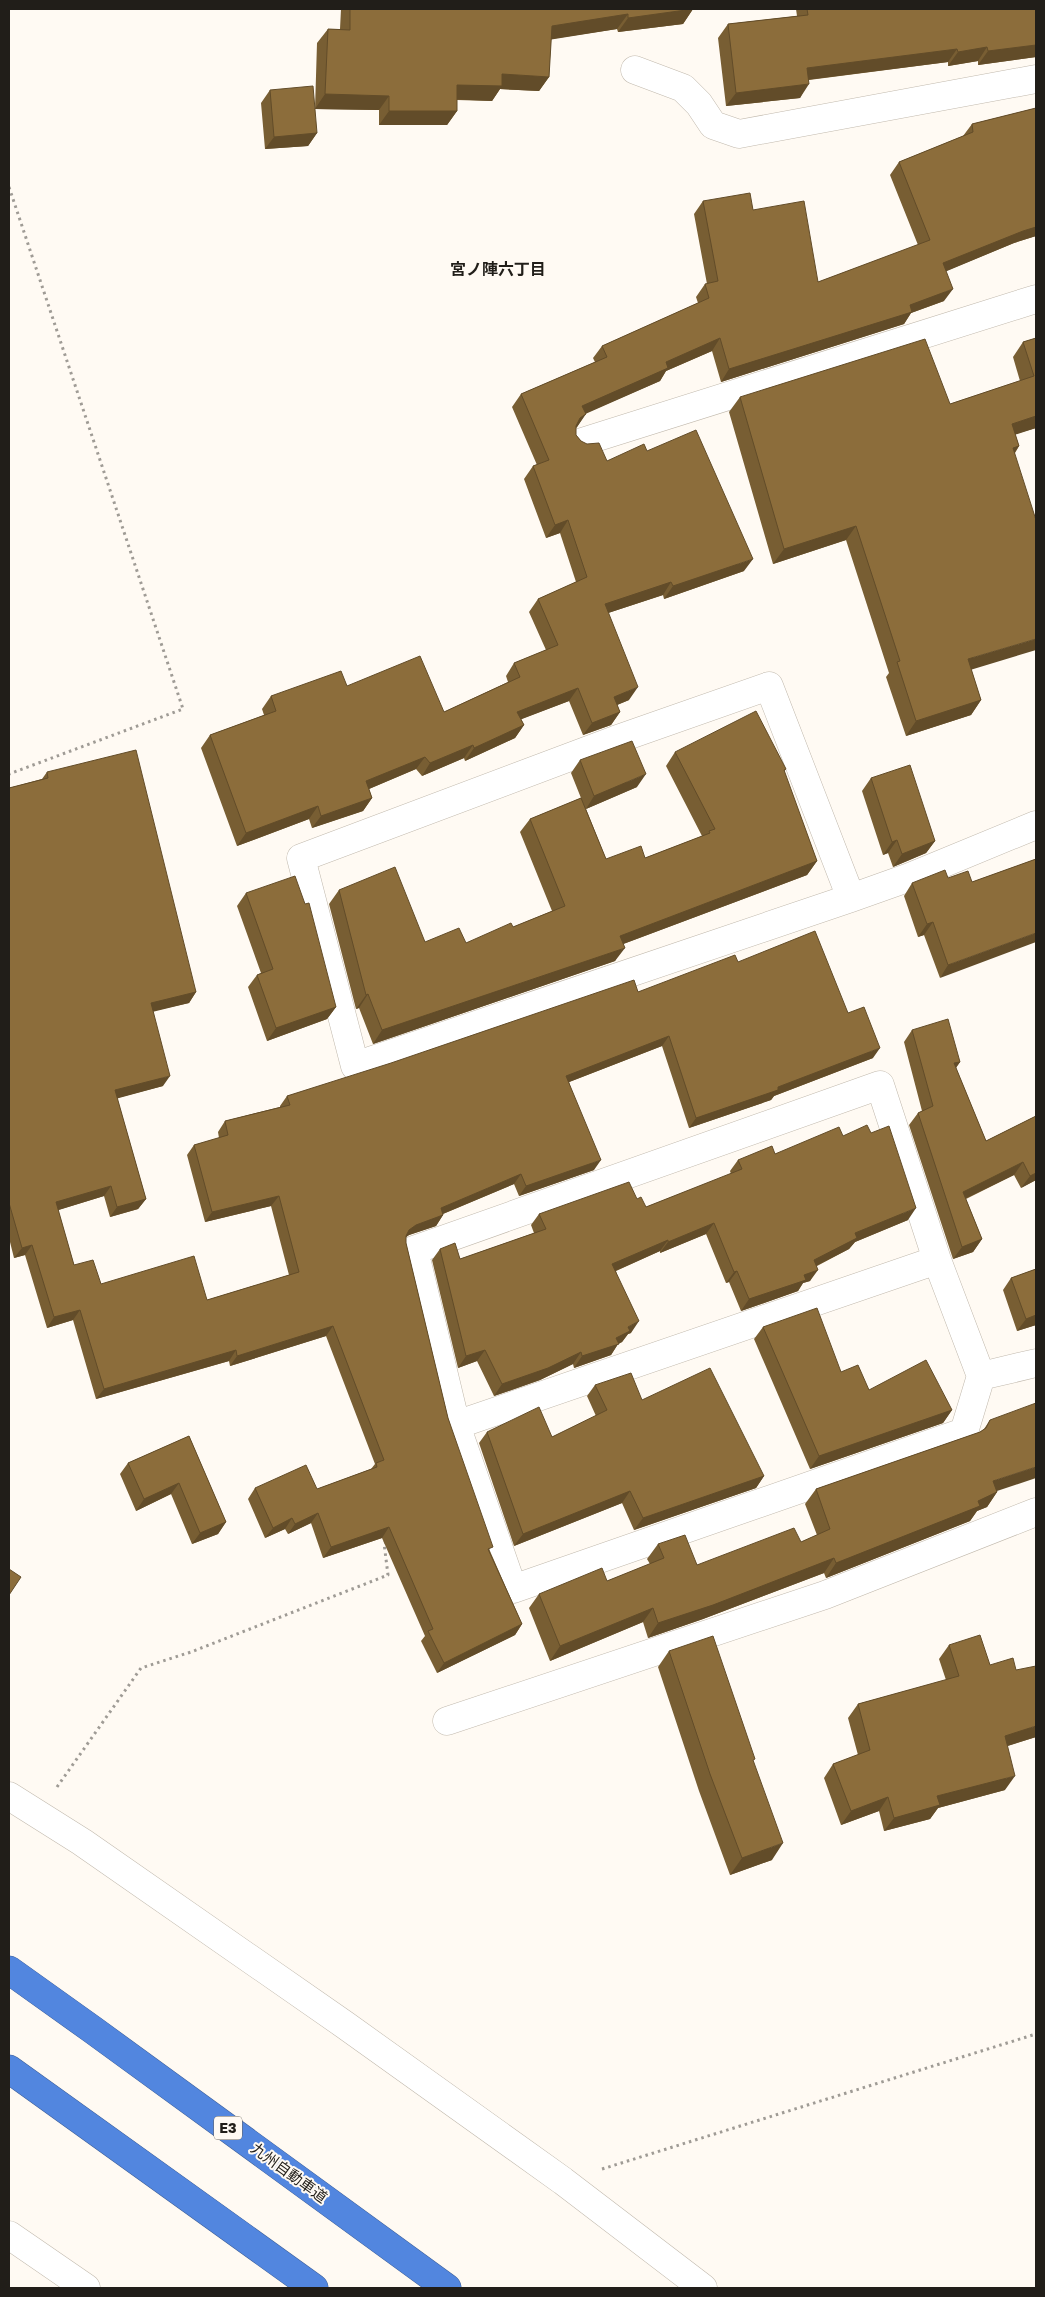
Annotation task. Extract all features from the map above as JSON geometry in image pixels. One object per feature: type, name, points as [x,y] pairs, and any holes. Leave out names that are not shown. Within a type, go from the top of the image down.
[{"type":"highway","name":"九州自動車道","points":[[9,1970],[447,2288]]},
{"type":"highway","points":[[9,2069],[314,2288]]},
{"type":"street","points":[[635,70],[683,88],[700,104],[713,125],[739,134],[1036,78]]},
{"type":"street","points":[[582,442],[1036,298]]},
{"type":"street","points":[[851,898],[769,686],[615,740],[301,858],[356,1066],[851,898],[910,877],[1036,825]]},
{"type":"street","points":[[880,1085],[937,1260],[981,1376],[964,1432],[513,1589],[456,1425],[414,1250],[880,1085]]},
{"type":"street","points":[[456,1425],[937,1260]]},
{"type":"street","points":[[981,1376],[1036,1363]]},
{"type":"street","points":[[447,1721],[825,1595],[1036,1512]]},
{"type":"street","points":[[9,1796],[82,1842],[329,2014],[563,2181],[703,2288]]},
{"type":"street","points":[[9,2234],[86,2288]]},
{"type":"path","points":[[9,187],[183,709],[9,774]]},
{"type":"path","points":[[38,1815],[141,1668],[191,1652],[388,1575],[384,1543],[393,1540]]},
{"type":"path","points":[[563,2181],[1036,2034]]},
{"type":"building","points":[[350,9],[693,9],[628,18],[628,14],[552,26],[549,77],[502,74],[502,86],[457,85],[457,111],[389,111],[389,96],[325,94],[328,29],[350,30]]},
{"type":"building","points":[[807,9],[1036,9],[1036,45],[988,51],[987,47],[958,52],[957,49],[807,68],[809,84],[736,93],[728,24],[808,15]]},
{"type":"building","points":[[313,86],[317,133],[274,137],[270,90]]},
{"type":"building","points":[[1036,108],[1036,227],[943,263],[953,289],[910,305],[912,312],[729,369],[720,338],[666,362],[668,368],[582,406],[586,414],[580,418],[576,426],[576,435],[587,444],[599,443],[607,461],[644,444],[647,451],[696,430],[753,559],[673,586],[671,582],[605,604],[638,687],[614,697],[620,712],[592,723],[578,688],[517,712],[524,725],[474,748],[473,745],[430,763],[425,757],[366,781],[372,798],[321,816],[318,806],[246,833],[210,735],[276,711],[271,696],[341,671],[347,686],[420,656],[444,712],[520,677],[514,663],[558,645],[538,599],[587,577],[568,520],[555,525],[533,466],[549,460],[521,394],[607,357],[602,346],[709,298],[705,284],[718,281],[703,201],[750,193],[753,210],[804,201],[818,282],[930,240],[899,162],[973,132],[972,124]]},
{"type":"building","points":[[1036,338],[1036,416],[1012,424],[1019,446],[1013,448],[1036,520],[1036,639],[968,659],[981,700],[916,721],[897,662],[900,661],[856,526],[784,549],[740,397],[925,339],[950,404],[1034,376],[1023,342]]},
{"type":"building","points":[[756,711],[786,769],[784,770],[817,861],[620,936],[625,948],[382,1030],[368,994],[366,995],[339,890],[395,867],[425,942],[459,928],[466,943],[511,923],[513,927],[565,906],[530,819],[581,798],[606,859],[641,846],[645,858],[710,833],[709,831],[715,829],[675,752]]},
{"type":"building","points":[[632,741],[646,774],[594,796],[580,760]]},
{"type":"building","points":[[136,750],[196,992],[151,1003],[170,1076],[115,1090],[146,1199],[117,1207],[111,1186],[56,1202],[74,1265],[93,1260],[101,1284],[194,1256],[207,1300],[299,1272],[279,1196],[212,1212],[194,1145],[228,1135],[225,1121],[290,1105],[287,1096],[391,1063],[634,980],[638,992],[735,955],[738,962],[815,931],[848,1013],[864,1007],[880,1048],[778,1087],[778,1090],[696,1118],[669,1036],[566,1076],[601,1160],[526,1186],[521,1174],[441,1208],[443,1215],[416,1225],[409,1230],[406,1236],[406,1243],[448,1418],[493,1547],[488,1549],[522,1624],[444,1663],[428,1631],[433,1629],[389,1527],[331,1547],[318,1513],[295,1524],[292,1518],[273,1528],[255,1488],[306,1465],[317,1489],[377,1467],[376,1463],[384,1460],[333,1326],[237,1356],[236,1350],[104,1389],[80,1310],[54,1317],[32,1245],[22,1248],[9,1203],[9,788],[48,778],[47,772]]},
{"type":"building","points":[[910,765],[935,841],[902,854],[897,840],[892,842],[871,778]]},
{"type":"building","points":[[1036,859],[1036,933],[948,965],[933,922],[927,924],[912,883],[945,870],[948,878],[968,871],[972,882]]},
{"type":"building","points":[[295,876],[305,904],[309,903],[336,1007],[276,1028],[257,975],[273,969],[246,893]]},
{"type":"building","points":[[948,1019],[960,1062],[954,1063],[986,1141],[1036,1116],[1036,1173],[1030,1176],[1023,1162],[963,1192],[982,1239],[962,1247],[918,1113],[933,1106],[912,1030]]},
{"type":"building","points":[[867,1125],[871,1133],[889,1126],[916,1208],[855,1233],[857,1238],[814,1260],[818,1270],[804,1275],[806,1280],[749,1299],[737,1271],[734,1272],[714,1223],[612,1264],[639,1321],[628,1327],[630,1331],[616,1338],[619,1344],[582,1356],[581,1352],[548,1368],[502,1384],[485,1350],[466,1356],[440,1249],[455,1243],[460,1259],[546,1229],[539,1214],[629,1182],[637,1199],[641,1197],[646,1207],[742,1169],[738,1160],[772,1146],[775,1154],[839,1127],[843,1136]]},
{"type":"building","points":[[1036,1269],[1036,1315],[1026,1319],[1011,1278]]},
{"type":"building","points":[[817,1308],[841,1372],[858,1365],[869,1390],[926,1360],[952,1410],[819,1456],[763,1327]]},
{"type":"building","points":[[710,1368],[764,1476],[643,1518],[630,1491],[523,1534],[487,1432],[539,1407],[552,1437],[607,1410],[595,1385],[631,1373],[642,1400]]},
{"type":"building","points":[[1036,1403],[1036,1467],[993,1481],[997,1492],[978,1501],[980,1506],[836,1563],[834,1558],[713,1605],[658,1623],[653,1608],[560,1646],[539,1594],[602,1568],[607,1581],[664,1558],[658,1544],[685,1535],[697,1565],[794,1528],[801,1542],[830,1529],[816,1489],[980,1432],[986,1428],[990,1420]]},
{"type":"building","points":[[189,1436],[226,1522],[200,1533],[179,1483],[144,1499],[128,1463]]},
{"type":"building","points":[[9,1569],[21,1577],[9,1595]]},
{"type":"building","points":[[980,1635],[990,1665],[1013,1658],[1016,1670],[1036,1666],[1036,1726],[1005,1736],[1015,1776],[937,1796],[940,1805],[894,1818],[888,1797],[851,1811],[833,1764],[870,1750],[858,1704],[959,1676],[949,1645]]},
{"type":"building","points":[[713,1636],[755,1759],[753,1760],[783,1843],[742,1858],[710,1774],[669,1651]]},
{"type":"district","name":"宮ノ陣六丁目","points":[[498,269]]}]
